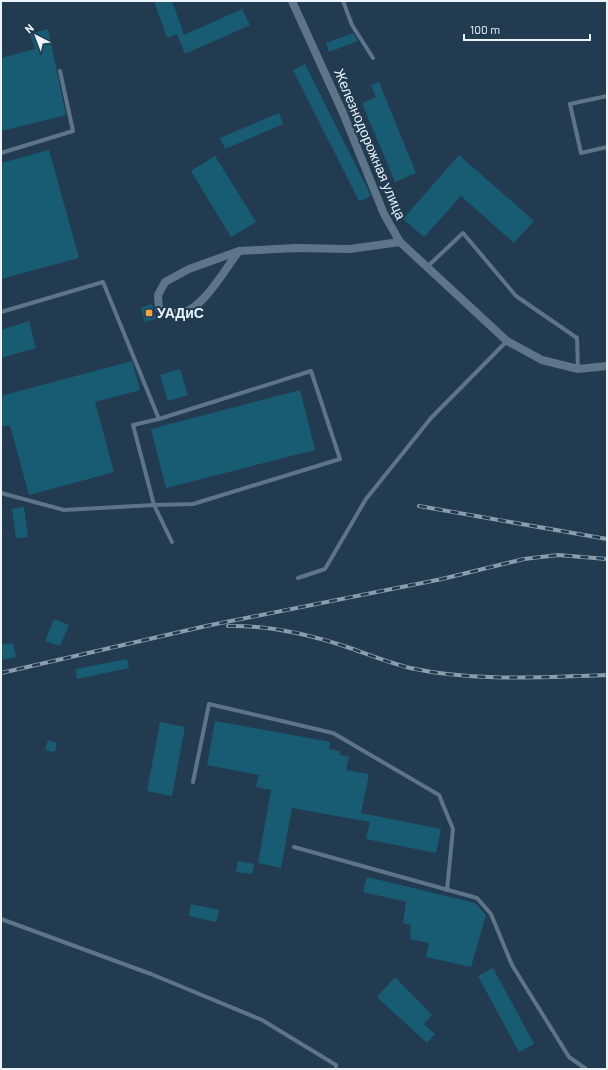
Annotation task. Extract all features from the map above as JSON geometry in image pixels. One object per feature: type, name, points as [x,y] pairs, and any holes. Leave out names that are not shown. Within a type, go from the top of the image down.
[{"type":"street","name":"Железнодорожная улица","points":[[292,1],[343,113],[384,214],[400,242],[507,341],[542,360],[578,369],[607,366]]},
{"type":"street","points":[[239,251],[204,297],[188,311],[174,314],[159,309],[158,295],[165,282],[189,269],[239,251],[295,248],[350,249],[400,242]]},
{"type":"lane","points":[[343,1],[352,25],[373,58]]},
{"type":"lane","points":[[1,153],[73,131],[60,71]]},
{"type":"lane","points":[[607,96],[570,104],[580,153],[607,147]]},
{"type":"lane","points":[[427,267],[463,233],[516,296],[577,338],[578,369]]},
{"type":"lane","points":[[1,312],[103,282],[160,419]]},
{"type":"lane","points":[[298,578],[325,569],[366,499],[431,418],[507,341]]},
{"type":"lane","points":[[1,493],[64,510],[154,506],[193,504],[340,459],[311,372],[160,419],[132,425],[154,506],[172,542]]},
{"type":"lane","points":[[193,782],[209,704],[333,733],[439,795],[453,829],[447,890]]},
{"type":"lane","points":[[294,847],[477,898],[491,914],[512,964],[569,1057],[586,1069]]},
{"type":"lane","points":[[1,919],[151,974],[262,1020],[336,1065],[336,1069]]},
{"type":"building","points":[[154,1],[172,1],[184,35],[242,9],[250,25],[185,54],[177,34],[167,38]]},
{"type":"building","points":[[48,29],[66,115],[1,131],[1,58],[35,49],[30,34]]},
{"type":"building","points":[[353,33],[358,41],[329,52],[326,43]]},
{"type":"building","points":[[305,64],[371,196],[359,201],[293,70]]},
{"type":"building","points":[[379,82],[416,173],[395,182],[362,103],[376,97],[371,85]]},
{"type":"building","points":[[279,113],[283,124],[225,149],[220,138]]},
{"type":"building","points":[[49,150],[79,258],[1,279],[1,163]]},
{"type":"building","points":[[459,155],[534,221],[514,243],[461,196],[424,237],[403,219]]},
{"type":"building","points":[[215,156],[256,222],[231,237],[191,171]]},
{"type":"building","points":[[152,304],[156,319],[145,322],[141,308]]},
{"type":"building","points":[[29,321],[36,348],[1,358],[1,330]]},
{"type":"building","points":[[132,361],[140,390],[95,402],[114,472],[29,495],[10,425],[1,427],[1,396]]},
{"type":"building","points":[[180,369],[188,395],[168,401],[160,375]]},
{"type":"building","points":[[300,390],[315,450],[166,488],[151,429]]},
{"type":"building","points":[[24,507],[28,537],[16,538],[12,509]]},
{"type":"building","points":[[54,619],[69,625],[60,646],[45,641]]},
{"type":"building","points":[[13,643],[16,657],[1,660],[1,645]]},
{"type":"building","points":[[127,659],[129,668],[77,679],[76,669]]},
{"type":"building","points":[[215,721],[330,742],[329,749],[340,751],[339,755],[349,756],[346,770],[369,774],[361,813],[441,829],[436,853],[366,839],[370,822],[292,808],[281,868],[258,863],[271,790],[256,787],[259,775],[207,765]]},
{"type":"building","points":[[160,722],[185,727],[172,796],[147,791]]},
{"type":"building","points":[[48,740],[57,743],[55,752],[45,750]]},
{"type":"building","points":[[238,861],[254,864],[252,874],[236,872]]},
{"type":"building","points":[[367,877],[475,903],[486,915],[471,967],[426,957],[429,943],[410,939],[411,925],[403,923],[406,902],[363,892]]},
{"type":"building","points":[[191,904],[219,910],[216,922],[189,916]]},
{"type":"building","points":[[493,968],[534,1044],[519,1052],[478,976]]},
{"type":"building","points":[[395,977],[432,1015],[424,1024],[435,1034],[427,1043],[377,997]]},
{"type":"railway","points":[[419,506],[607,539]]},
{"type":"railway","points":[[1,673],[206,626],[442,579],[524,559],[558,555],[607,559]]},
{"type":"railway","points":[[228,626],[258,627],[303,634],[332,642],[402,666],[434,672],[508,678],[607,675]]},
{"type":"place","name":"УАДиС","points":[[149,313]]}]
